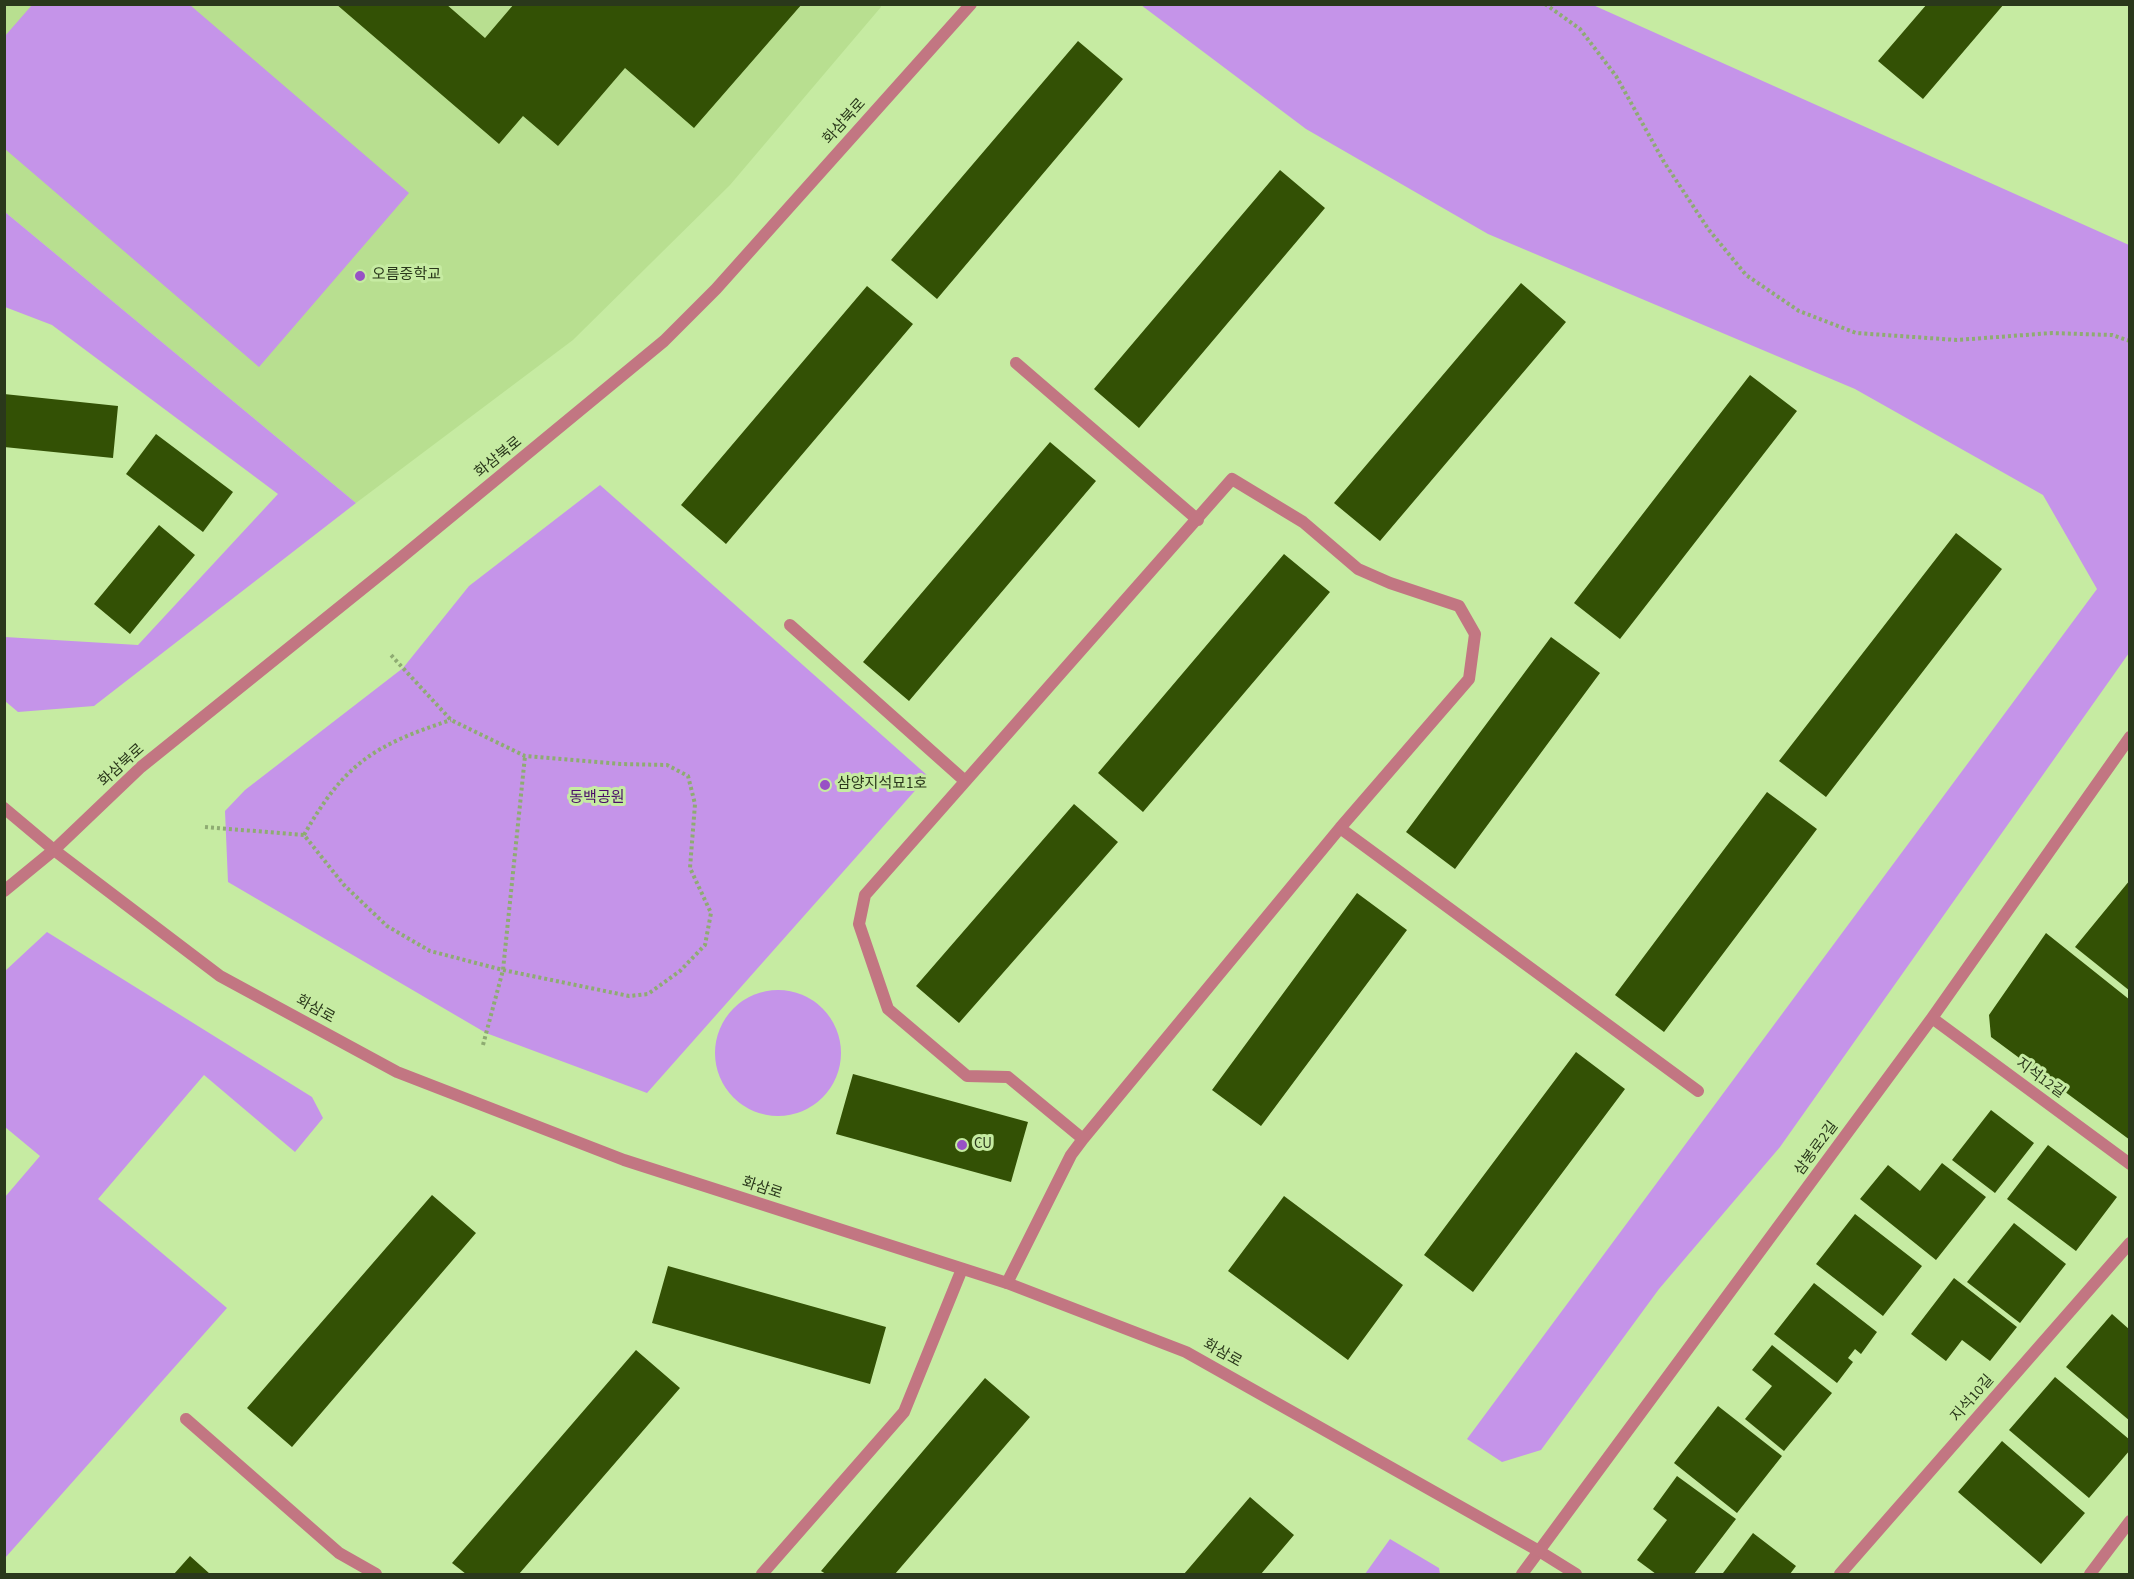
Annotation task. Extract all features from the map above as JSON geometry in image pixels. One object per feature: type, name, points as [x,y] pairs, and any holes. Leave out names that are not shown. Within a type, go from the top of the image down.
[{"type":"street","name":"화삼북로","points":[[4,891],[54,850],[141,767],[398,561],[664,340],[716,289],[971,4]]},
{"type":"street","points":[[1016,363],[1198,520]]},
{"type":"street","points":[[1006,1283],[1071,1155],[1083,1139],[1340,828],[1469,679],[1475,634],[1459,606],[1358,570],[1303,522],[1232,479],[865,896],[859,924],[888,1009],[967,1076],[1008,1077],[1083,1139]]},
{"type":"street","points":[[790,625],[965,781]]},
{"type":"street","name":"삼봉로2길","points":[[1522,1575],[1932,1018],[2130,737]]},
{"type":"street","name":"화삼로","points":[[4,808],[54,850],[220,976],[397,1072],[624,1160],[1006,1283],[1186,1352],[1539,1551],[1576,1575]]},
{"type":"street","points":[[1340,828],[1698,1091]]},
{"type":"street","name":"지석12길","points":[[1932,1018],[2130,1164]]},
{"type":"street","name":"지석10길","points":[[1840,1575],[2130,1243]]},
{"type":"street","points":[[762,1575],[904,1412],[962,1269]]},
{"type":"street","points":[[186,1419],[339,1553],[376,1575]]},
{"type":"street","points":[[2094,1573],[2130,1521]]},
{"type":"path","points":[[1545,4],[1580,29],[1616,76],[1664,162],[1716,239],[1746,274],[1799,311],[1856,333],[1957,340],[2052,333],[2112,335],[2130,341]]},
{"type":"path","points":[[206,827],[304,835],[344,885],[387,926],[430,951],[503,970],[629,996],[648,994],[680,971],[705,945],[711,913],[690,867],[695,804],[688,776],[667,765],[620,764],[525,756],[451,720],[390,654]]},
{"type":"path","points":[[304,835],[324,798],[358,762],[404,736],[451,720]]},
{"type":"path","points":[[483,1045],[503,970],[525,756]]},
{"type":"shaded area","name":"오름중학교","points":[[880,4],[881,7],[730,185],[573,340],[356,503],[5,212],[4,5]]},
{"type":"green space","points":[[32,5],[190,5],[409,193],[259,367],[5,149],[5,36]]},
{"type":"green space","points":[[1141,5],[1593,5],[2129,245],[2129,653],[1780,1147],[1659,1289],[1541,1450],[1502,1462],[1467,1439],[2097,589],[2043,495],[1855,389],[1488,234],[1306,129]]},
{"type":"green space","points":[[5,212],[356,503],[94,706],[18,712],[5,701],[5,637],[138,645],[278,494],[52,325],[5,307]]},
{"type":"green space","name":"동백공원","points":[[600,485],[928,776],[647,1093],[486,1033],[228,882],[225,811],[245,790],[403,668],[469,586]]},
{"type":"green space","points":[[47,932],[312,1097],[323,1118],[295,1152],[204,1075],[98,1199],[227,1308],[5,1558],[5,1197],[40,1156],[5,1127],[5,971]]},
{"type":"green space","points":[[778,990],[802,995],[823,1008],[836,1029],[841,1053],[836,1077],[823,1098],[802,1111],[778,1116],[754,1111],[733,1098],[720,1077],[715,1053],[720,1029],[733,1008],[754,995]]},
{"type":"green space","points":[[1390,1539],[1439,1568],[1440,1574],[1365,1574]]},
{"type":"building","points":[[336,4],[446,4],[485,38],[514,4],[802,4],[694,128],[625,68],[558,146],[523,116],[499,144]]},
{"type":"building","points":[[1927,4],[2004,4],[1923,99],[1878,61]]},
{"type":"building","points":[[1078,41],[1123,79],[937,299],[891,260]]},
{"type":"building","points":[[1280,170],[1325,208],[1139,428],[1094,389]]},
{"type":"building","points":[[1521,283],[1566,322],[1380,541],[1334,503]]},
{"type":"building","points":[[867,286],[913,324],[726,544],[681,505]]},
{"type":"building","points":[[1750,375],[1797,411],[1620,639],[1574,603]]},
{"type":"building","points":[[4,394],[118,406],[113,458],[4,447]]},
{"type":"building","points":[[156,434],[233,492],[203,532],[126,474]]},
{"type":"building","points":[[1050,442],[1096,481],[909,701],[863,662]]},
{"type":"building","points":[[159,525],[195,555],[130,634],[94,604]]},
{"type":"building","points":[[1956,533],[2002,569],[1826,797],[1779,761]]},
{"type":"building","points":[[1284,554],[1330,592],[1143,812],[1098,773]]},
{"type":"building","points":[[1551,637],[1600,673],[1455,869],[1406,832]]},
{"type":"building","points":[[1767,792],[1817,829],[1664,1032],[1615,995]]},
{"type":"building","points":[[1074,804],[1118,842],[959,1023],[916,986]]},
{"type":"building","points":[[2130,880],[2130,991],[2075,947]]},
{"type":"building","points":[[1357,893],[1407,930],[1261,1126],[1212,1090]]},
{"type":"building","points":[[2046,933],[2130,1000],[2130,1140],[1991,1037],[1989,1015]]},
{"type":"building","points":[[1576,1052],[1625,1089],[1473,1292],[1424,1255]]},
{"type":"building","points":[[853,1074],[1028,1122],[1011,1182],[836,1134]]},
{"type":"building","points":[[1991,1110],[2034,1143],[1995,1193],[1952,1160]]},
{"type":"building","points":[[2048,1145],[2117,1197],[2076,1251],[2007,1199]]},
{"type":"building","points":[[1942,1163],[1986,1197],[1936,1260],[1860,1199],[1888,1165],[1920,1191]]},
{"type":"building","points":[[432,1195],[476,1233],[292,1447],[247,1408]]},
{"type":"building","points":[[1284,1196],[1403,1285],[1348,1360],[1228,1271]]},
{"type":"building","points":[[1855,1214],[1922,1266],[1883,1316],[1816,1264]]},
{"type":"building","points":[[2014,1223],[2066,1264],[2020,1323],[1967,1282]]},
{"type":"building","points":[[668,1266],[886,1327],[870,1384],[652,1323]]},
{"type":"building","points":[[1954,1278],[2017,1327],[1990,1361],[1962,1340],[1946,1361],[1911,1334]]},
{"type":"building","points":[[1814,1283],[1877,1332],[1861,1354],[1855,1349],[1848,1358],[1853,1362],[1837,1383],[1774,1334]]},
{"type":"building","points":[[2112,1314],[2130,1330],[2130,1421],[2066,1367]]},
{"type":"building","points":[[1772,1345],[1832,1393],[1784,1451],[1745,1419],[1772,1386],[1752,1370]]},
{"type":"building","points":[[636,1350],[680,1388],[519,1574],[466,1574],[452,1563]]},
{"type":"building","points":[[2055,1377],[2130,1440],[2130,1450],[2089,1498],[2009,1430]]},
{"type":"building","points":[[985,1378],[1030,1417],[895,1574],[826,1574],[821,1571]]},
{"type":"building","points":[[1718,1406],[1782,1456],[1737,1513],[1674,1463]]},
{"type":"building","points":[[2002,1441],[2085,1513],[2041,1564],[1958,1492]]},
{"type":"building","points":[[1677,1476],[1736,1519],[1694,1574],[1656,1574],[1637,1560],[1667,1520],[1653,1509]]},
{"type":"building","points":[[1250,1497],[1294,1535],[1261,1574],[1184,1574]]},
{"type":"building","points":[[1753,1533],[1796,1566],[1790,1574],[1723,1573]]},
{"type":"building","points":[[190,1556],[210,1574],[174,1574]]},
{"type":"place","name":"오름중학교","points":[[360,276]]},
{"type":"place","name":"삼양지석묘1호","points":[[825,785]]},
{"type":"place","name":"CU","points":[[962,1145]]}]
